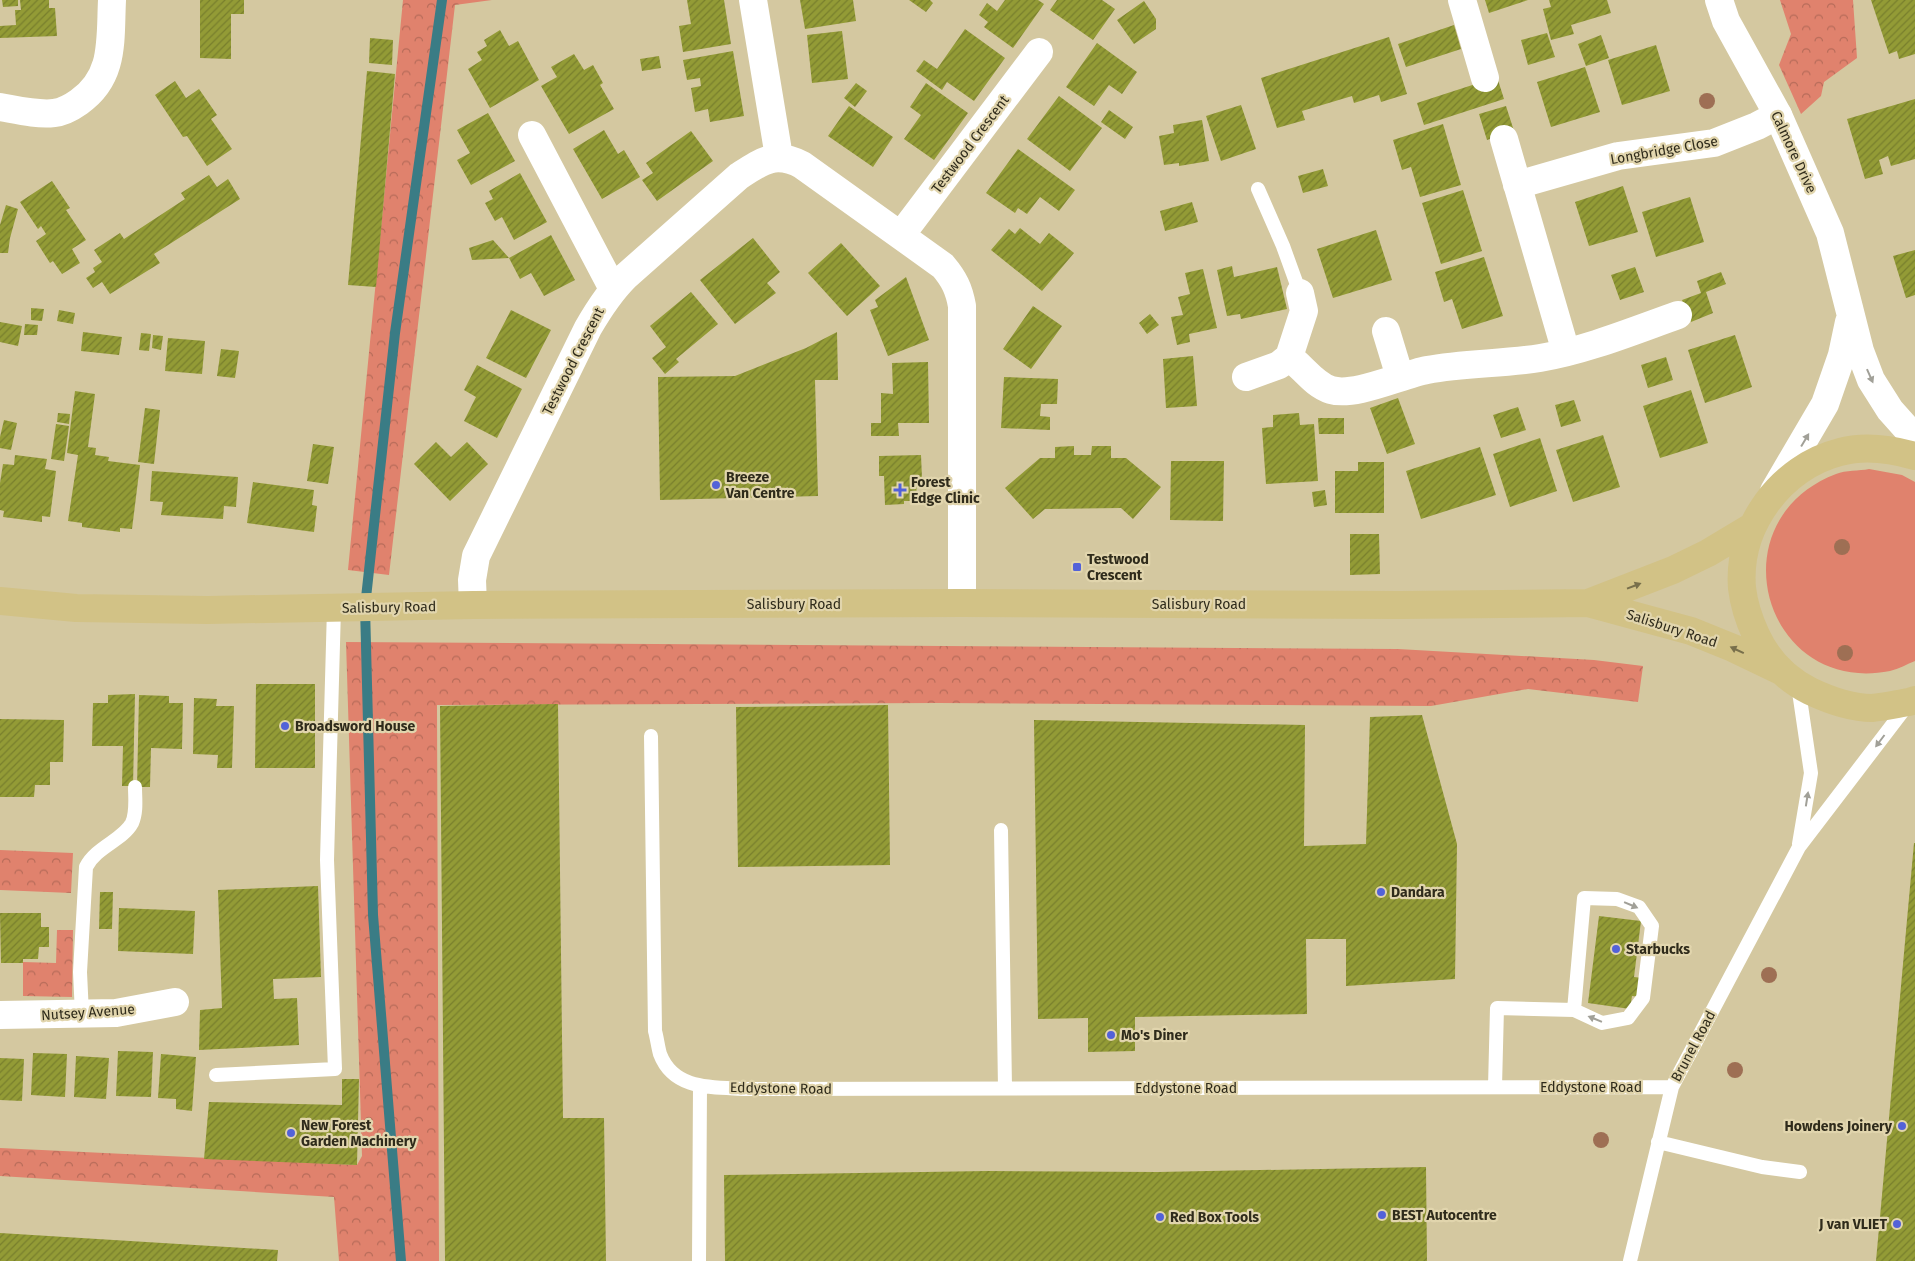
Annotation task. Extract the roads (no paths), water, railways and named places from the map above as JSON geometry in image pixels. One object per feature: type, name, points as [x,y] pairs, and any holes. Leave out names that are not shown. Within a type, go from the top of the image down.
[{"type":"main road","points":[[1790,678],[1762,647],[1749,619],[1742,588],[1744,556],[1753,526],[1771,497],[1790,477],[1814,462],[1841,452],[1868,448],[1897,451],[1915,456]]},
{"type":"main road","name":"Salisbury Road","points":[[1588,603],[1673,570],[1708,553],[1753,526]]},
{"type":"main road","name":"Salisbury Road","points":[[0,601],[76,608],[198,610],[473,605],[1588,603],[1691,631],[1733,648],[1833,702],[1871,708],[1912,701]]},
{"type":"street","points":[[0,107],[39,113],[55,113],[72,107],[87,97],[97,86],[108,64],[112,0]]},
{"type":"street","points":[[753,0],[780,157],[789,158],[802,165],[943,266],[959,290],[962,306],[962,603]]},
{"type":"street","points":[[1462,0],[1485,78]]},
{"type":"street","name":"Calmore Drive","points":[[1719,0],[1726,21],[1778,115],[1830,233],[1860,351],[1871,380],[1890,410],[1915,438]]},
{"type":"street","name":"Testwood Crescent","points":[[901,235],[1039,52]]},
{"type":"street","name":"Longbridge Close","points":[[1518,185],[1618,156],[1714,143],[1757,126],[1778,115]]},
{"type":"street","points":[[532,136],[613,289]]},
{"type":"street","points":[[1504,139],[1566,352]]},
{"type":"street","name":"Testwood Crescent","points":[[473,605],[472,580],[476,556],[588,328],[613,289],[739,176],[769,159],[780,157]]},
{"type":"street","points":[[1246,377],[1280,365],[1289,358],[1304,311],[1300,293]]},
{"type":"street","name":"Calmore Drive","points":[[1771,497],[1825,404],[1842,355],[1850,313]]},
{"type":"street","points":[[1289,358],[1323,386],[1331,390],[1351,391],[1427,370],[1517,361],[1566,352],[1624,335],[1678,315]]},
{"type":"street","points":[[1386,331],[1400,377]]},
{"type":"street","name":"Nutsey Avenue","points":[[0,1015],[116,1013],[175,1002]]},
{"type":"lane","points":[[1258,189],[1283,246],[1300,293]]},
{"type":"lane","points":[[216,1075],[335,1069],[327,860],[334,608]]},
{"type":"lane","name":"Brunel Road","points":[[1790,678],[1811,773],[1799,847]]},
{"type":"lane","name":"Brunel Road","points":[[1630,1261],[1672,1087],[1799,847],[1912,701]]},
{"type":"lane","name":"Eddystone Road","points":[[650,736],[655,1031],[661,1055],[676,1077],[700,1086],[747,1089],[1672,1087]]},
{"type":"lane","points":[[82,1014],[80,972],[86,867],[95,854],[131,824],[135,809],[135,787]]},
{"type":"lane","points":[[1001,830],[1005,1088]]},
{"type":"lane","points":[[1495,1088],[1497,1008],[1574,1010],[1602,1023],[1628,1018],[1643,998],[1652,926],[1639,907],[1617,898],[1584,898],[1574,1010]]},
{"type":"lane","points":[[698,1261],[700,1086]]},
{"type":"lane","points":[[1658,1142],[1762,1167],[1800,1172]]},
{"type":"waterway","points":[[401,1261],[373,915],[365,607],[395,333],[442,0]]},
{"type":"place","name":"Breeze Van Centre","points":[[716,485]]},
{"type":"place","name":"Forest Edge Clinic","points":[[900,490]]},
{"type":"place","name":"Testwood Crescent","points":[[1077,567]]},
{"type":"place","name":"Broadsword House","points":[[285,726]]},
{"type":"place","name":"Dandara","points":[[1381,892]]},
{"type":"place","name":"Starbucks","points":[[1616,949]]},
{"type":"place","name":"Mo's Diner","points":[[1111,1035]]},
{"type":"place","name":"Howdens Joinery","points":[[1902,1126]]},
{"type":"place","name":"New Forest Garden Machinery","points":[[291,1133]]},
{"type":"place","name":"BEST Autocentre","points":[[1382,1215]]},
{"type":"place","name":"Red Box Tools","points":[[1160,1217]]},
{"type":"place","name":"J van VLIET","points":[[1897,1224]]}]
